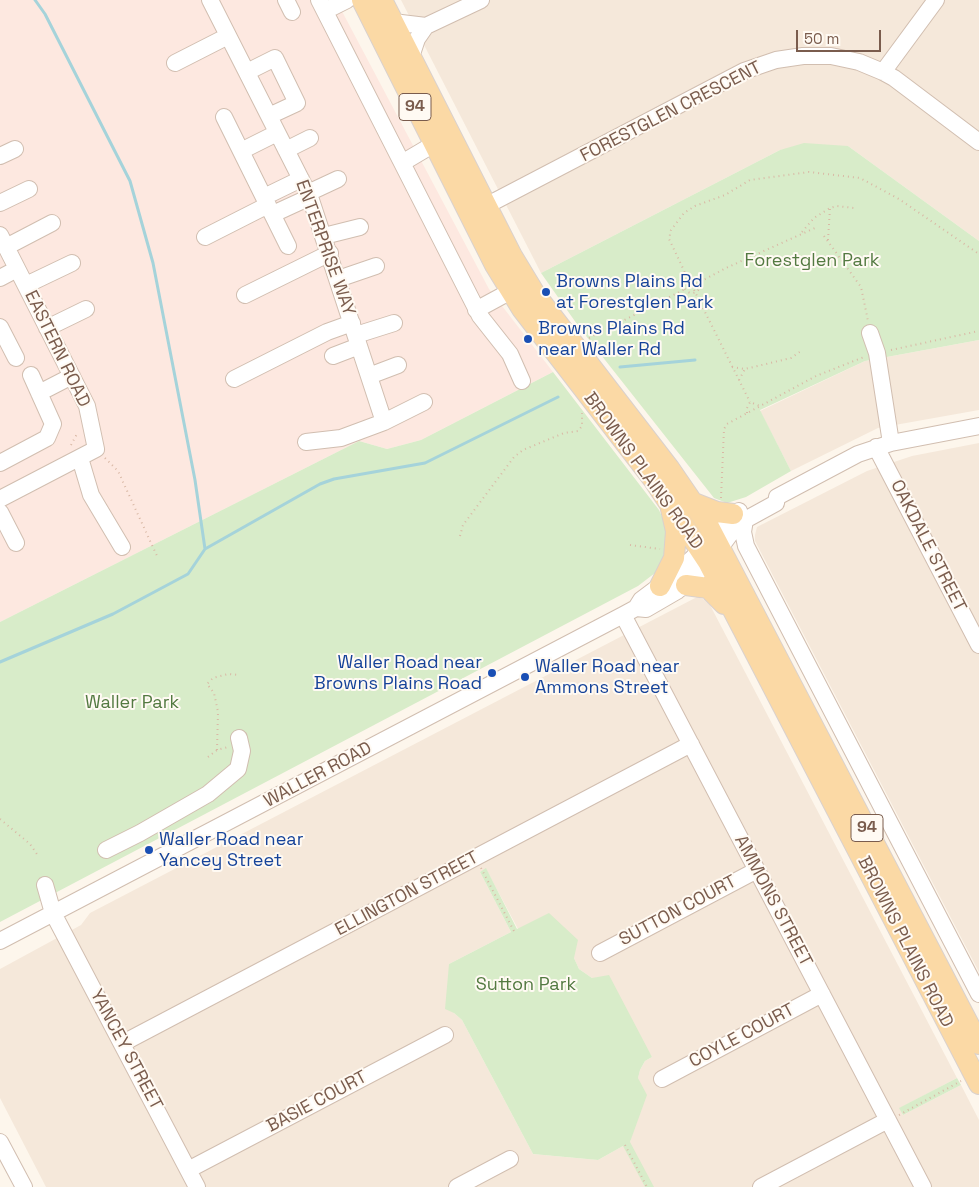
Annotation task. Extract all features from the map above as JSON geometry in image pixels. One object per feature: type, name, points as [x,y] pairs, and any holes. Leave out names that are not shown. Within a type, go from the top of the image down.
[{"type":"main road","name":"BROWNS PLAINS ROAD","points":[[362,0],[434,144],[478,210],[512,256],[535,294],[694,503],[738,618],[977,1079]]},
{"type":"main road","name":"BROWNS PLAINS ROAD","points":[[382,0],[411,57],[511,290],[522,309],[668,500],[710,548],[979,1044]]},
{"type":"main road","points":[[660,586],[672,567],[675,551],[676,531],[668,500]]},
{"type":"main road","points":[[694,503],[717,512],[733,512]]},
{"type":"main road","points":[[686,585],[708,588],[738,618]]},
{"type":"street","name":"ENTERPRISE WAY","points":[[210,0],[306,189],[330,253],[384,422]]},
{"type":"street","points":[[347,0],[322,5],[476,310],[510,354],[522,381]]},
{"type":"street","points":[[411,57],[417,39],[426,26],[481,0]]},
{"type":"street","points":[[883,72],[936,0]]},
{"type":"street","points":[[393,22],[426,26]]},
{"type":"street","points":[[175,63],[228,36]]},
{"type":"street","name":"FORESTGLEN CRESCENT","points":[[478,210],[744,71],[802,56],[831,56],[860,62],[883,72],[894,78],[979,142]]},
{"type":"street","points":[[247,72],[275,58],[297,103],[269,116]]},
{"type":"street","points":[[224,117],[288,246]]},
{"type":"street","points":[[241,151],[277,133]]},
{"type":"street","points":[[286,150],[310,138]]},
{"type":"street","points":[[402,163],[434,144]]},
{"type":"street","points":[[205,237],[306,189],[338,179]]},
{"type":"street","points":[[0,203],[29,189]]},
{"type":"street","points":[[2,239],[52,223]]},
{"type":"street","points":[[324,236],[360,227]]},
{"type":"street","name":"EASTERN ROAD","points":[[2,239],[87,406],[96,449]]},
{"type":"street","points":[[245,295],[330,253]]},
{"type":"street","points":[[26,285],[72,263]]},
{"type":"street","points":[[338,279],[376,266]]},
{"type":"street","points":[[0,278],[17,268]]},
{"type":"street","points":[[476,310],[511,290]]},
{"type":"street","points":[[48,328],[86,309]]},
{"type":"street","points":[[234,379],[327,332],[356,335],[394,324]]},
{"type":"street","points":[[0,327],[16,358]]},
{"type":"street","name":"OAKDALE STREET","points":[[870,333],[877,353],[884,445],[979,645]]},
{"type":"street","points":[[333,356],[356,335]]},
{"type":"street","points":[[369,376],[398,365]]},
{"type":"street","points":[[0,463],[47,438],[53,424],[31,375]]},
{"type":"street","points":[[39,393],[72,376]]},
{"type":"street","points":[[306,442],[341,438],[384,422],[424,402]]},
{"type":"street","points":[[710,548],[733,512],[771,495],[777,497],[884,445],[979,426]]},
{"type":"street","points":[[0,499],[96,449]]},
{"type":"street","points":[[80,458],[91,495],[122,547]]},
{"type":"street","points":[[0,512],[16,543]]},
{"type":"street","points":[[733,512],[752,556],[979,994]]},
{"type":"street","name":"WALLER ROAD","points":[[630,611],[646,609],[686,585],[710,548]]},
{"type":"street","name":"WALLER ROAD","points":[[0,941],[630,611],[641,600],[710,548]]},
{"type":"street","name":"AMMONS STREET","points":[[630,611],[691,744],[923,1187]]},
{"type":"street","points":[[106,850],[208,794],[238,769],[242,760],[240,741]]},
{"type":"street","name":"ELLINGTON STREET","points":[[123,1043],[691,744]]},
{"type":"street","name":"SUTTON COURT","points":[[600,953],[757,870]]},
{"type":"street","name":"YANCEY STREET","points":[[46,885],[53,913],[197,1187]]},
{"type":"street","name":"COYLE COURT","points":[[662,1078],[822,994]]},
{"type":"street","name":"BASIE COURT","points":[[188,1170],[445,1035]]},
{"type":"street","points":[[761,1187],[888,1120]]},
{"type":"street","points":[[0,1142],[24,1187]]},
{"type":"street","points":[[457,1187],[510,1159]]},
{"type":"path","points":[[688,280],[669,239],[670,230],[684,212],[725,195],[750,180],[808,172],[860,178],[898,199],[979,254]]},
{"type":"path","points":[[800,233],[814,218],[830,208],[837,206],[854,208]]},
{"type":"path","points":[[828,240],[830,208]]},
{"type":"path","points":[[696,284],[800,233],[815,228]]},
{"type":"path","points":[[824,236],[862,287],[870,333]]},
{"type":"path","points":[[693,276],[699,282],[700,288],[689,294],[684,282],[688,280],[693,276]]},
{"type":"path","points":[[587,339],[686,289]]},
{"type":"path","points":[[694,291],[750,402],[760,406]]},
{"type":"path","points":[[733,512],[723,490],[724,429],[728,424],[816,376],[877,353],[979,331]]},
{"type":"path","points":[[731,367],[745,369],[791,358],[800,351]]},
{"type":"path","points":[[739,380],[745,369]]},
{"type":"path","points":[[747,413],[750,402]]},
{"type":"path","points":[[460,536],[463,525],[514,457],[523,450],[580,429],[582,407]]},
{"type":"path","points":[[96,449],[118,471],[157,556]]},
{"type":"path","points":[[630,546],[652,548]]},
{"type":"path","points":[[218,750],[218,712],[214,693],[207,684],[214,678],[228,674],[240,675]]},
{"type":"path","points":[[208,757],[218,750],[240,741]]},
{"type":"path","points":[[0,819],[30,844],[39,857]]},
{"type":"path","points":[[476,858],[515,933]]},
{"type":"path","points":[[888,1120],[977,1079]]},
{"type":"path","points":[[625,1145],[647,1187]]},
{"type":"shaded area","points":[[0,0],[336,0],[489,289],[553,372],[421,440],[387,449],[359,441],[0,622]]},
{"type":"shaded area","points":[[401,0],[979,0],[979,241],[848,146],[780,150],[541,273]]},
{"type":"shaded area","points":[[979,340],[979,410],[878,428],[791,471],[760,411],[865,361]]},
{"type":"shaded area","points":[[979,443],[979,972],[755,541],[755,535],[757,527],[867,471],[912,456]]},
{"type":"shaded area","points":[[697,597],[710,605],[957,1078],[900,1108],[903,1115],[961,1085],[979,1120],[979,1187],[46,1187],[0,1098],[0,969],[81,925],[90,913]],"holes":[[[486,869],[518,929],[574,948],[574,958],[579,969],[592,978],[599,978],[652,1057],[645,1061],[640,1070],[638,1078],[641,1087],[630,1142],[598,1160],[533,1154],[462,1020],[454,1013],[449,964],[511,932],[480,872]]]},
{"type":"green space","name":"Forestglen Park","points":[[804,143],[848,146],[979,241],[979,340],[865,361],[760,410],[791,471],[746,497],[727,503],[714,498],[579,327],[541,273],[780,150]]},
{"type":"green space","name":"Waller Park","points":[[553,372],[659,510],[670,534],[663,564],[655,573],[638,586],[0,922],[0,622],[359,441],[387,449],[421,440]]},
{"type":"green space","name":"Sutton Park","points":[[486,868],[517,929],[549,913],[578,940],[574,958],[579,969],[592,978],[609,975],[652,1057],[645,1061],[640,1070],[638,1078],[647,1095],[630,1142],[654,1187],[645,1187],[623,1146],[598,1160],[533,1154],[462,1020],[454,1013],[445,1009],[449,964],[511,932],[480,872]]},
{"type":"green space","points":[[957,1078],[961,1085],[903,1115],[899,1108]]},
{"type":"waterway","points":[[0,662],[113,614],[188,574],[205,549],[195,480],[153,263],[130,181],[45,14],[35,0]]},
{"type":"waterway","points":[[620,367],[695,360]]},
{"type":"waterway","points":[[205,549],[320,484],[334,479],[425,463],[558,397]]},
{"type":"place","name":"Browns Plains Rd at Forestglen Park","points":[[546,292]]},
{"type":"place","name":"Browns Plains Rd near Waller Rd","points":[[528,339]]},
{"type":"place","name":"Waller Road near Browns Plains Road","points":[[492,673]]},
{"type":"place","name":"Waller Road near Ammons Street","points":[[525,677]]},
{"type":"place","name":"Waller Road near Yancey Street","points":[[149,850]]}]
